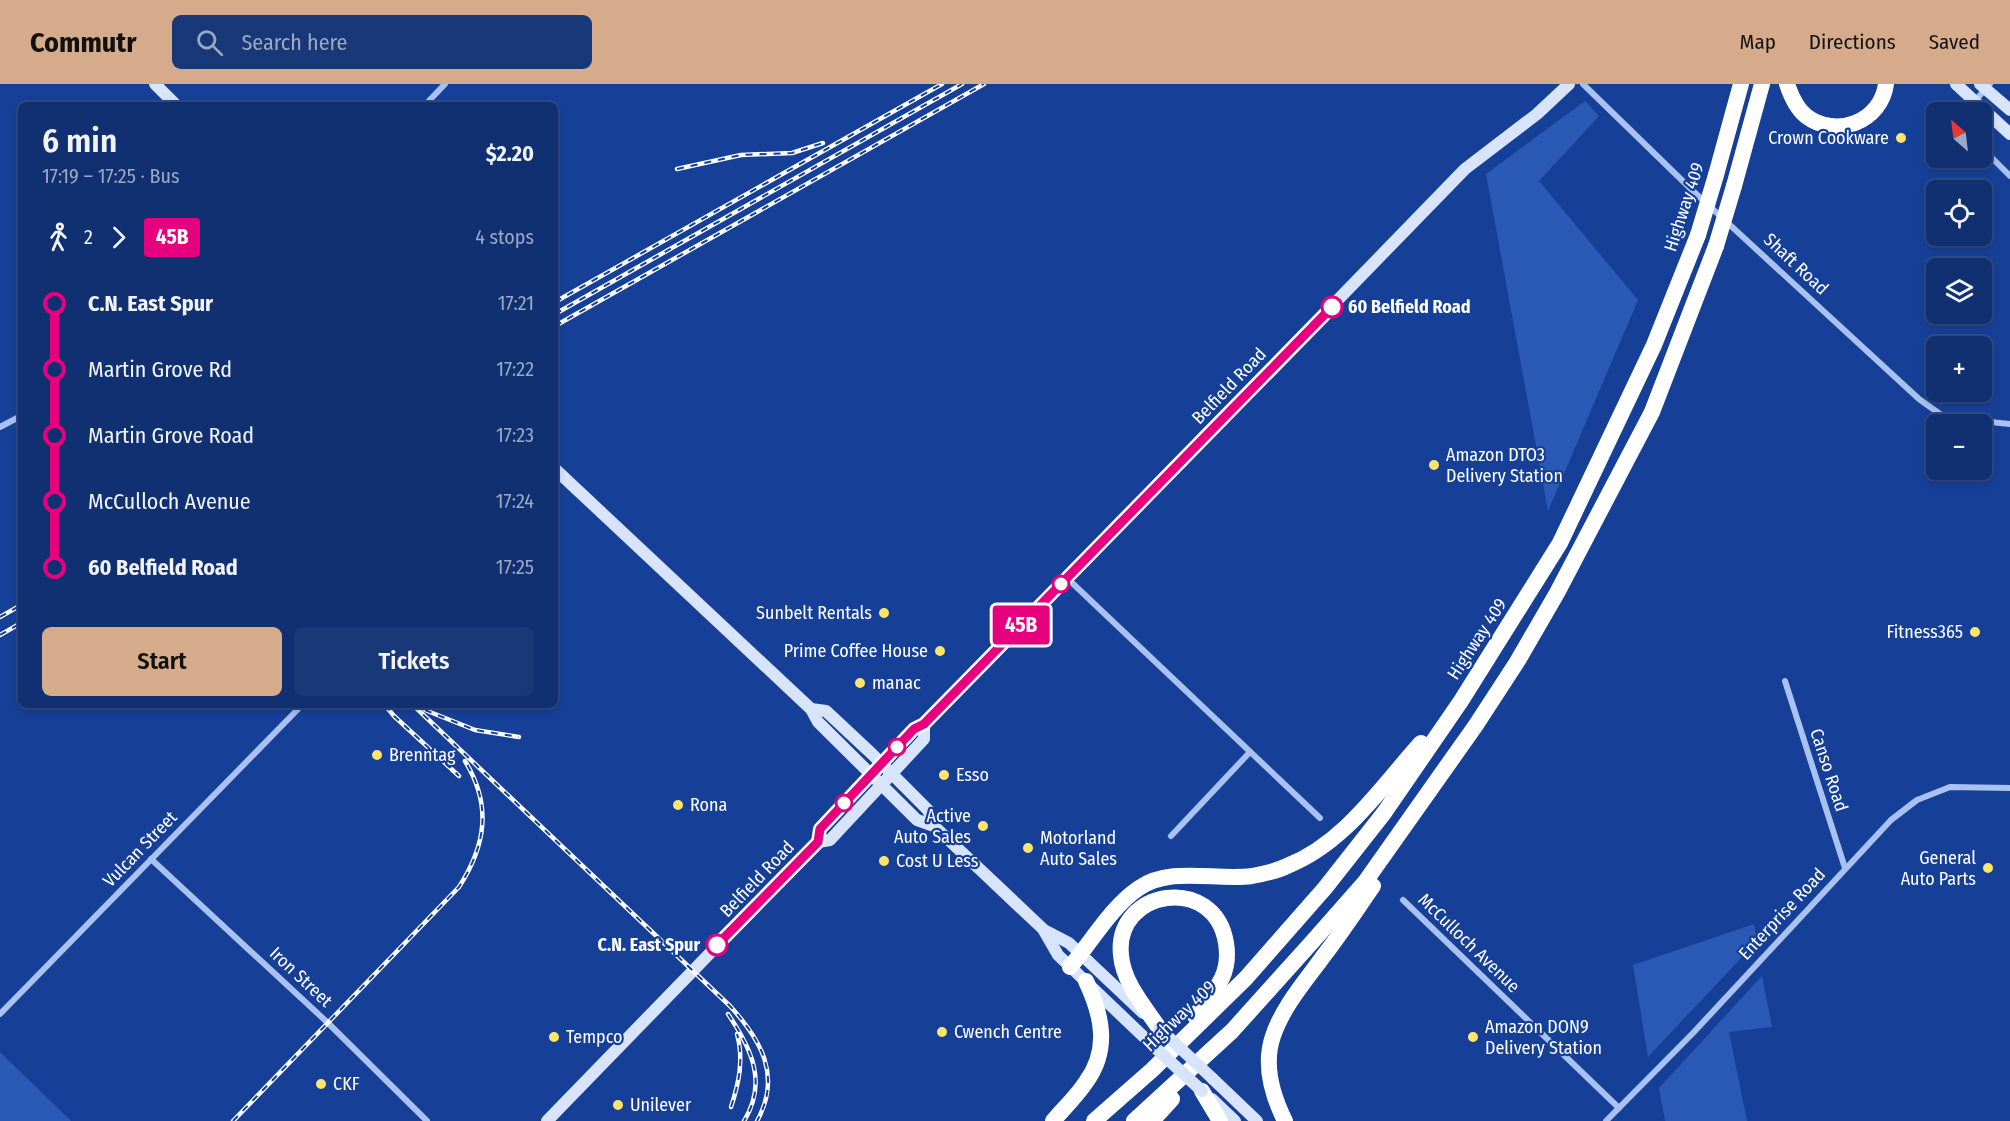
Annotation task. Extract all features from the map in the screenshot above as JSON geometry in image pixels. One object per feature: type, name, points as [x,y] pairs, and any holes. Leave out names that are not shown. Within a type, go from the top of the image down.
[{"type":"highway","name":"Highway 409","points":[[1094,1121],[1152,1070],[1246,978],[1325,888],[1384,813],[1461,701],[1560,543],[1654,345],[1698,235],[1741,84]]},
{"type":"highway","points":[[1285,1121],[1270,1079],[1269,1056],[1273,1036],[1302,985],[1412,831],[1517,662],[1557,593],[1652,412],[1716,246],[1762,84]]},
{"type":"highway","points":[[1787,84],[1791,99],[1805,115],[1821,124],[1843,126],[1861,122],[1875,112],[1885,92],[1886,84]]},
{"type":"highway","points":[[1075,960],[1121,903],[1153,880],[1168,877],[1251,876],[1286,867],[1310,855],[1331,840],[1357,816],[1461,701]]},
{"type":"highway","points":[[1152,1121],[1365,882],[1476,725]]},
{"type":"highway","points":[[1152,1070],[1211,997],[1222,978],[1228,955],[1225,934],[1216,914],[1206,906],[1188,899],[1170,897],[1152,900],[1136,911],[1127,924],[1122,938],[1120,954],[1123,965],[1153,1034]]},
{"type":"highway","points":[[1053,1121],[1088,1081],[1100,1046],[1099,1012],[1086,981]]},
{"type":"highway","points":[[1134,1121],[1232,1032]]},
{"type":"highway","points":[[1208,1085],[1220,1121]]},
{"type":"main road","points":[[154,84],[173,102]]},
{"type":"main road","name":"Belfield Road","points":[[547,1121],[818,842],[820,829],[914,729],[924,724],[1465,169],[1537,114],[1569,84]]},
{"type":"main road","points":[[1956,84],[2010,134]]},
{"type":"main road","points":[[1985,86],[2010,110]]},
{"type":"main road","points":[[558,472],[811,709],[818,722],[917,820],[934,826],[1043,930],[1069,943],[1086,981],[1153,1034]]},
{"type":"main road","points":[[811,709],[826,711],[893,774],[928,810],[934,826]]},
{"type":"main road","name":"Belfield Road","points":[[818,842],[830,840],[893,774],[924,739],[924,724]]},
{"type":"main road","points":[[1075,960],[1208,1085],[1257,1121]]},
{"type":"main road","points":[[1208,1085],[1235,1121]]},
{"type":"street","points":[[428,102],[445,84]]},
{"type":"street","name":"Shaft Road","points":[[1582,84],[1693,191],[1919,399],[1940,414],[1950,418],[2010,424]]},
{"type":"street","points":[[1974,101],[1985,86]]},
{"type":"street","points":[[1992,158],[2010,176]]},
{"type":"street","points":[[0,428],[18,418]]},
{"type":"street","points":[[1067,578],[1320,818]]},
{"type":"street","name":"Canso Road","points":[[1785,681],[1845,868]]},
{"type":"street","name":"Vulcan Street","points":[[0,1014],[299,708]]},
{"type":"street","points":[[1171,836],[1250,752]]},
{"type":"street","name":"Enterprise Road","points":[[1606,1121],[1693,1033],[1891,820],[1917,800],[1950,787],[2010,788]]},
{"type":"street","name":"Iron Street","points":[[151,859],[328,1023],[427,1121]]},
{"type":"street","name":"McCulloch Avenue","points":[[1403,900],[1619,1108]]},
{"type":"shaded area","points":[[1585,101],[1599,116],[1539,181],[1638,300],[1548,511],[1486,174]]},
{"type":"shaded area","points":[[1754,924],[1757,941],[1648,1057],[1633,965]]},
{"type":"shaded area","points":[[1762,976],[1772,1027],[1729,1032],[1747,1121],[1665,1121],[1659,1088]]},
{"type":"shaded area","points":[[0,1052],[71,1121],[0,1121]]},
{"type":"railway","points":[[558,300],[942,84]]},
{"type":"railway","points":[[558,312],[962,84]]},
{"type":"railway","points":[[558,324],[984,84]]},
{"type":"railway","points":[[677,169],[741,155],[792,153],[823,143]]},
{"type":"railway","points":[[0,617],[18,607]]},
{"type":"railway","points":[[0,635],[18,625]]},
{"type":"railway","points":[[387,708],[459,776]]},
{"type":"railway","points":[[416,708],[741,1019],[759,1045],[768,1074],[768,1089],[757,1121]]},
{"type":"railway","points":[[425,710],[475,730],[519,737]]},
{"type":"railway","points":[[233,1121],[459,887],[475,856],[482,825],[479,793],[474,777],[465,761]]},
{"type":"railway","points":[[728,1014],[744,1040],[754,1066],[756,1079],[755,1093],[744,1121]]},
{"type":"railway","points":[[731,1107],[740,1071],[737,1034]]},
{"type":"bus line","name":"45B","points":[[717,945],[818,842],[820,829],[914,729],[924,724],[985,663],[1332,307]]},
{"type":"place","name":"Crown Cookware","points":[[1901,138]]},
{"type":"place","name":"60 Belfield Road","points":[[1332,307]]},
{"type":"place","name":"Amazon DTO3 Delivery Station","points":[[1434,465]]},
{"type":"place","name":"Sunbelt Rentals","points":[[884,613]]},
{"type":"place","name":"Fitness365","points":[[1975,632]]},
{"type":"place","name":"Prime Coffee House","points":[[940,651]]},
{"type":"place","name":"manac","points":[[860,683]]},
{"type":"place","name":"Brenntag","points":[[377,755]]},
{"type":"place","name":"Esso","points":[[944,775]]},
{"type":"place","name":"Rona","points":[[678,805]]},
{"type":"place","name":"Active Auto Sales","points":[[983,826]]},
{"type":"place","name":"Motorland Auto Sales","points":[[1028,848]]},
{"type":"place","name":"Cost U Less","points":[[884,861]]},
{"type":"place","name":"General Auto Parts","points":[[1988,868]]},
{"type":"place","name":"C.N. East Spur","points":[[717,945]]},
{"type":"place","name":"Cwench Centre","points":[[942,1032]]},
{"type":"place","name":"Tempco","points":[[554,1037]]},
{"type":"place","name":"Amazon DON9 Delivery Station","points":[[1473,1037]]},
{"type":"place","name":"CKF","points":[[321,1084]]},
{"type":"place","name":"Unilever","points":[[618,1105]]}]
